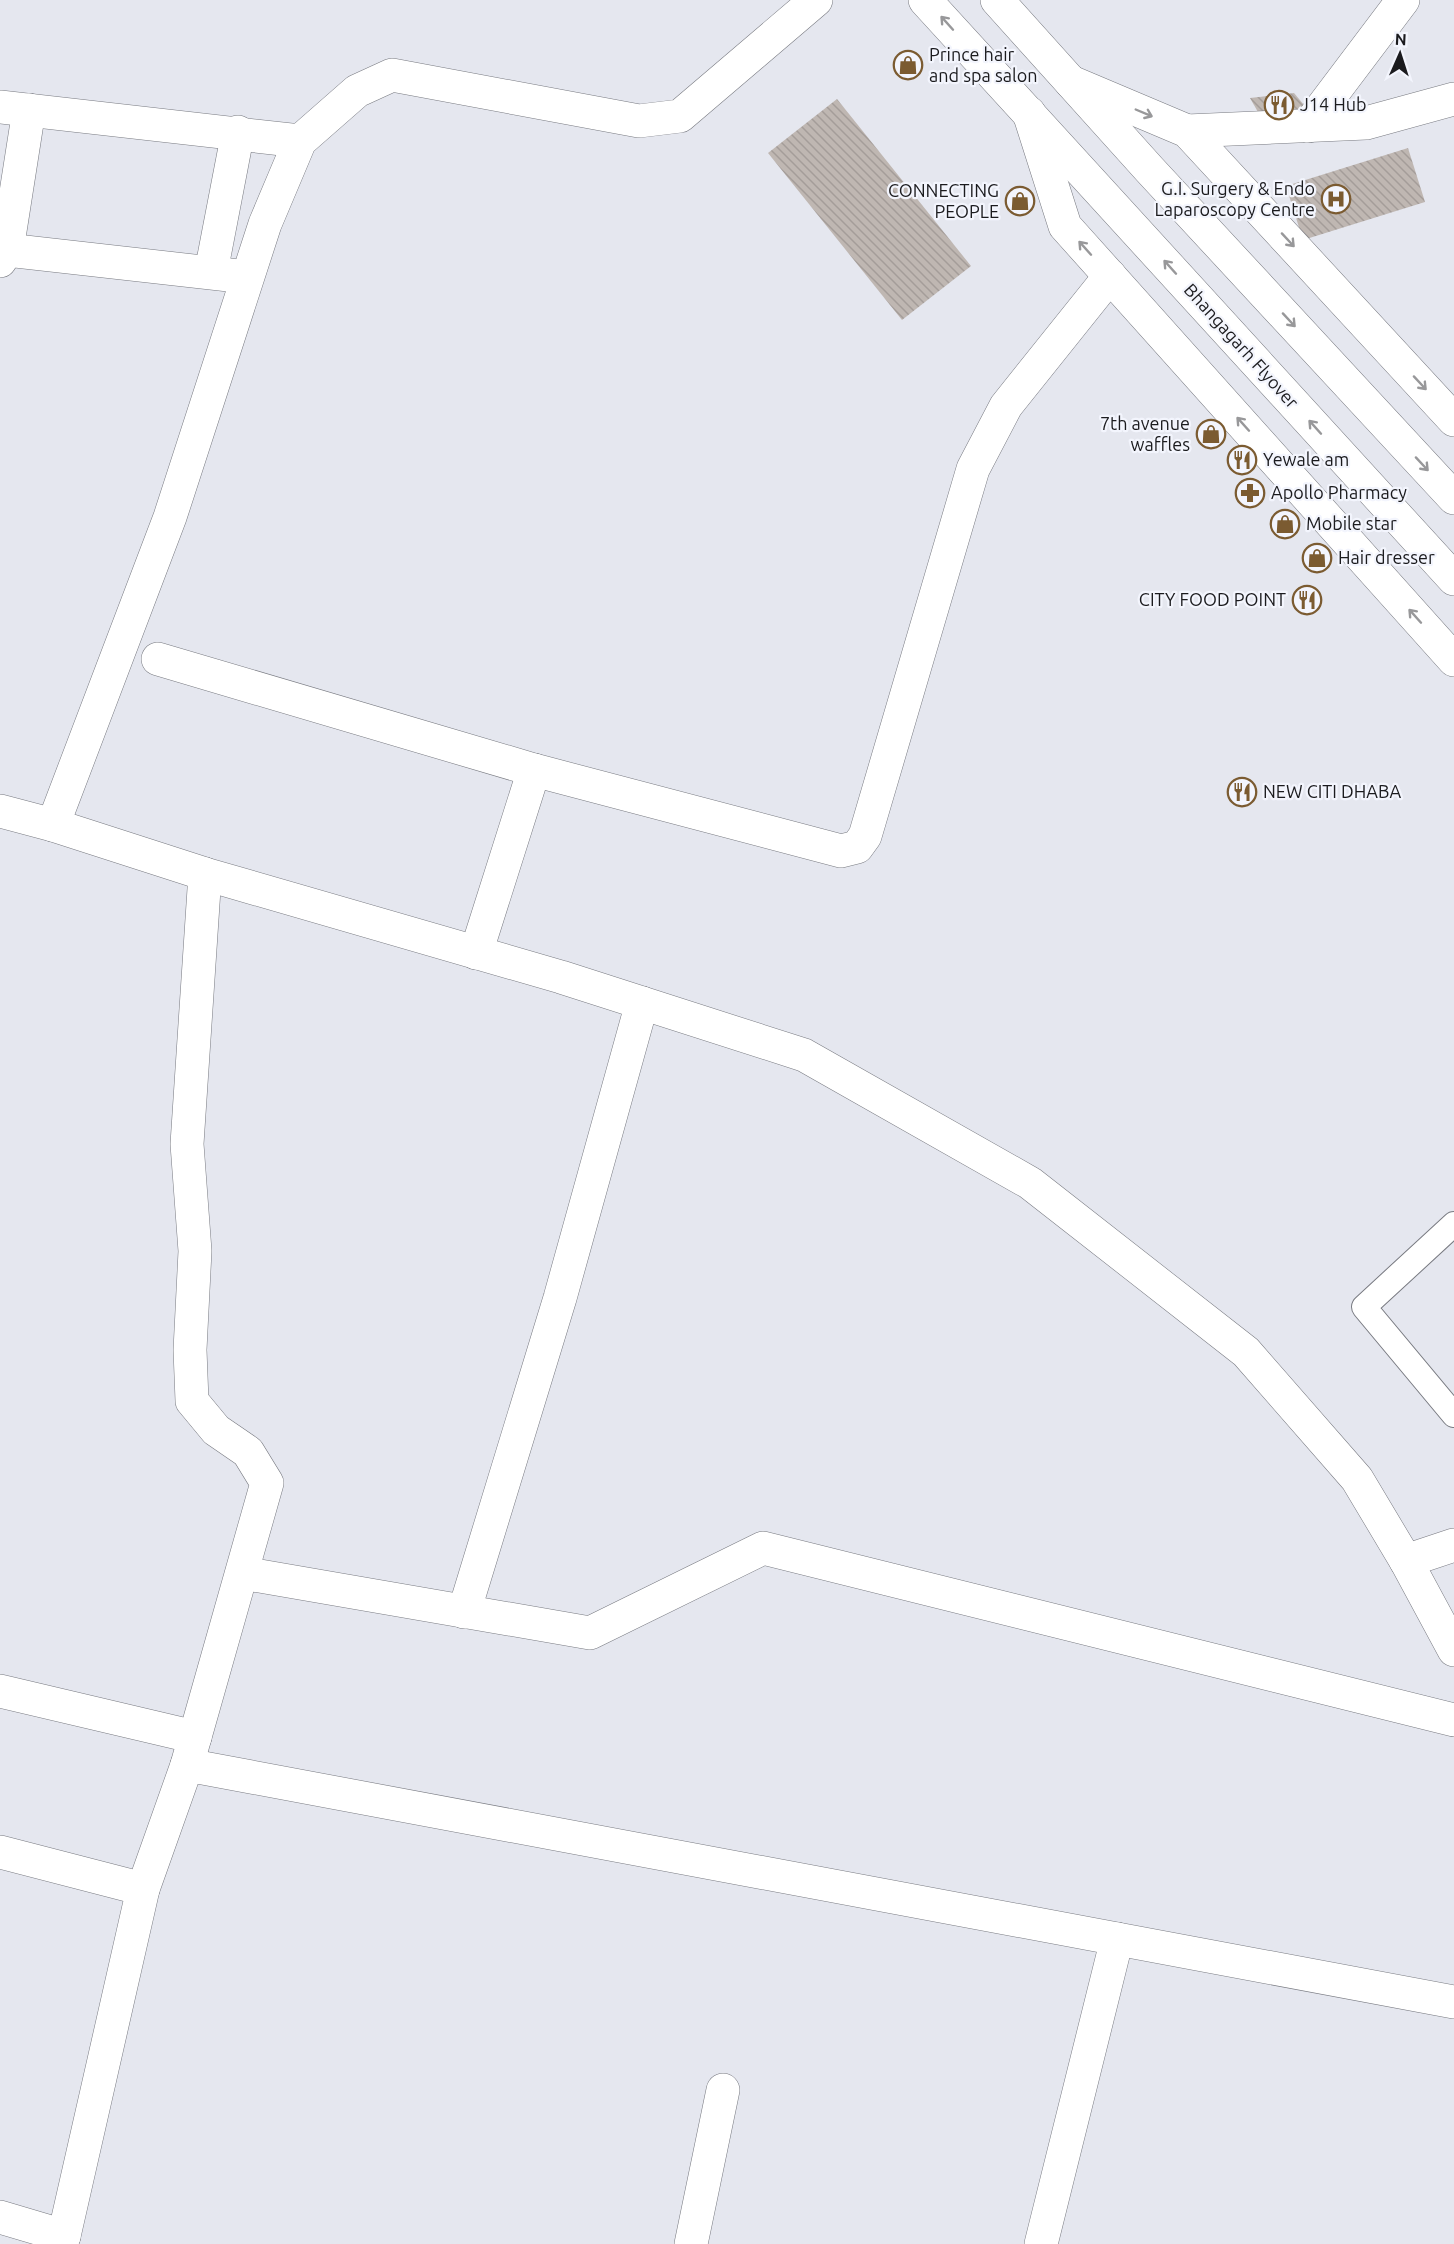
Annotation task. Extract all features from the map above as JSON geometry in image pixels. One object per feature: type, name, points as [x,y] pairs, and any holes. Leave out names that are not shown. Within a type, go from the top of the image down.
[{"type":"street","points":[[53,825],[170,517],[265,224],[300,141],[357,91],[392,75],[639,121],[680,116],[816,0]]},
{"type":"street","name":"Bhangagarh Flyover","points":[[926,0],[1454,579]]},
{"type":"street","points":[[997,0],[1150,170],[1454,498]]},
{"type":"street","points":[[1308,126],[1403,0]]},
{"type":"street","points":[[1071,82],[1187,130],[1366,123],[1454,99]]},
{"type":"street","points":[[247,277],[4,255],[14,108],[238,132],[300,141]]},
{"type":"street","points":[[1029,113],[1065,226],[1454,660]]},
{"type":"street","points":[[1187,130],[1454,420]]},
{"type":"street","points":[[211,272],[238,132]]},
{"type":"street","points":[[158,659],[534,770],[841,851],[857,847],[865,836],[890,756],[973,469],[1006,406],[1110,276]]},
{"type":"street","points":[[476,953],[534,770]]},
{"type":"street","points":[[0,811],[642,1003],[804,1055],[1030,1183],[1246,1352],[1357,1479],[1406,1561],[1454,1650]]},
{"type":"street","points":[[0,2217],[62,2240],[143,1890],[191,1751],[267,1483],[248,1452],[216,1430],[192,1401],[190,1350],[195,1251],[187,1144],[205,874]]},
{"type":"street","points":[[464,1612],[556,1310],[642,1003]]},
{"type":"street","points":[[1406,1561],[1454,1545]]},
{"type":"street","points":[[242,1573],[590,1633],[763,1548],[1454,1720]]},
{"type":"street","points":[[0,1691],[191,1751],[1117,1939],[1454,2002]]},
{"type":"street","points":[[0,1852],[143,1890]]},
{"type":"street","points":[[1041,2244],[1117,1939]]},
{"type":"street","points":[[691,2244],[723,2090]]},
{"type":"lane","points":[[1454,1224],[1364,1307],[1454,1415]]},
{"type":"building","name":"J14 Hub","points":[[1294,93],[1309,111],[1267,128],[1250,98]]},
{"type":"building","points":[[837,99],[971,266],[902,320],[768,153]]},
{"type":"building","points":[[1408,148],[1425,202],[1303,240],[1286,186]]},
{"type":"place","name":"Prince hair and spa salon","points":[[908,65]]},
{"type":"place","name":"J14 Hub","points":[[1279,105]]},
{"type":"place","name":"G.I. Surgery & Endo Laparoscopy Centre","points":[[1336,199]]},
{"type":"place","name":"CONNECTING PEOPLE","points":[[1020,201]]},
{"type":"place","name":"7th avenue waffles","points":[[1211,434]]},
{"type":"place","name":"Yewale am","points":[[1242,460]]},
{"type":"place","name":"Apollo Pharmacy","points":[[1250,493]]},
{"type":"place","name":"Mobile star","points":[[1285,524]]},
{"type":"place","name":"Hair dresser","points":[[1317,558]]},
{"type":"place","name":"CITY FOOD POINT","points":[[1307,600]]},
{"type":"place","name":"NEW CITI DHABA","points":[[1242,792]]}]
